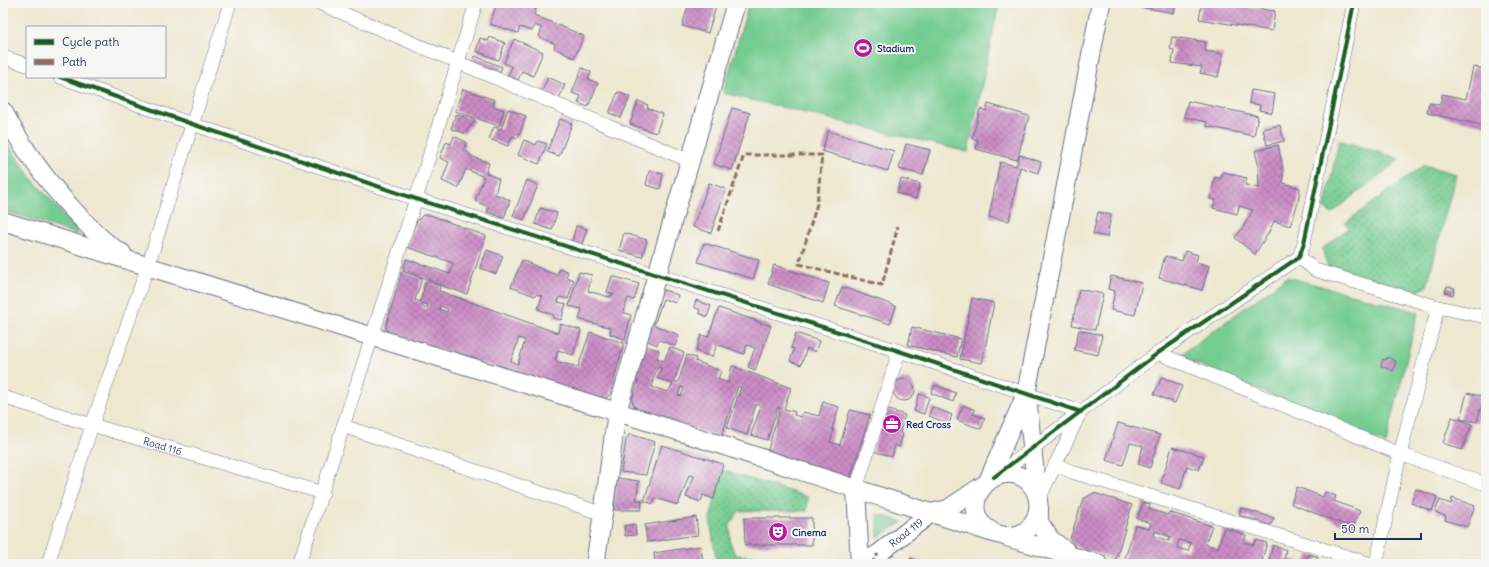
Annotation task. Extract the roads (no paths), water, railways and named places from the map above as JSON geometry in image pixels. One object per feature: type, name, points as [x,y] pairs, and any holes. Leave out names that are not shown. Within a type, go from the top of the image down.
[{"type":"main road","points":[[595,564],[616,412],[736,3]]},
{"type":"main road","points":[[931,513],[948,509],[988,481],[1011,474],[1021,477],[1029,483],[1038,499],[1036,519],[1031,526],[1020,534],[1013,536],[1000,534],[984,527],[978,517],[976,502],[978,494],[988,481],[1026,394],[1101,3]]},
{"type":"main road","points":[[3,111],[19,141],[34,163],[56,191],[82,219],[100,238],[119,251],[148,266]]},
{"type":"main road","points":[[70,242],[82,241],[85,228],[82,219]]},
{"type":"main road","points":[[3,221],[616,412],[931,513],[1098,564]]},
{"type":"main road","points":[[1026,394],[1031,449],[1038,499],[1039,522],[1050,539],[1075,557]]},
{"type":"main road","points":[[856,489],[860,564]]},
{"type":"main road","name":"Road 119","points":[[860,564],[875,559],[931,513]]},
{"type":"street","points":[[48,564],[92,425],[148,266],[230,3]]},
{"type":"street","points":[[319,3],[690,161]]},
{"type":"street","points":[[299,564],[416,199],[476,3]]},
{"type":"street","points":[[988,481],[1081,412],[1158,352],[1299,257],[1304,243],[1354,3]]},
{"type":"street","points":[[3,56],[26,65]]},
{"type":"street","points":[[63,78],[192,124],[416,199],[899,351],[1081,412]]},
{"type":"street","points":[[1299,257],[1315,270],[1438,307],[1486,317]]},
{"type":"street","points":[[1376,564],[1400,454],[1438,307]]},
{"type":"street","points":[[856,489],[899,351]]},
{"type":"street","points":[[1158,352],[1400,454],[1486,484]]},
{"type":"street","name":"Road 116","points":[[3,397],[92,425],[323,493]]},
{"type":"street","points":[[1038,499],[1081,412]]},
{"type":"street","points":[[343,426],[603,514]]},
{"type":"street","points":[[1055,464],[1072,472],[1371,564]]},
{"type":"place","name":"Stadium","points":[[863,48]]},
{"type":"place","name":"Red Cross","points":[[892,424]]},
{"type":"place","name":"Cinema","points":[[778,532]]}]
